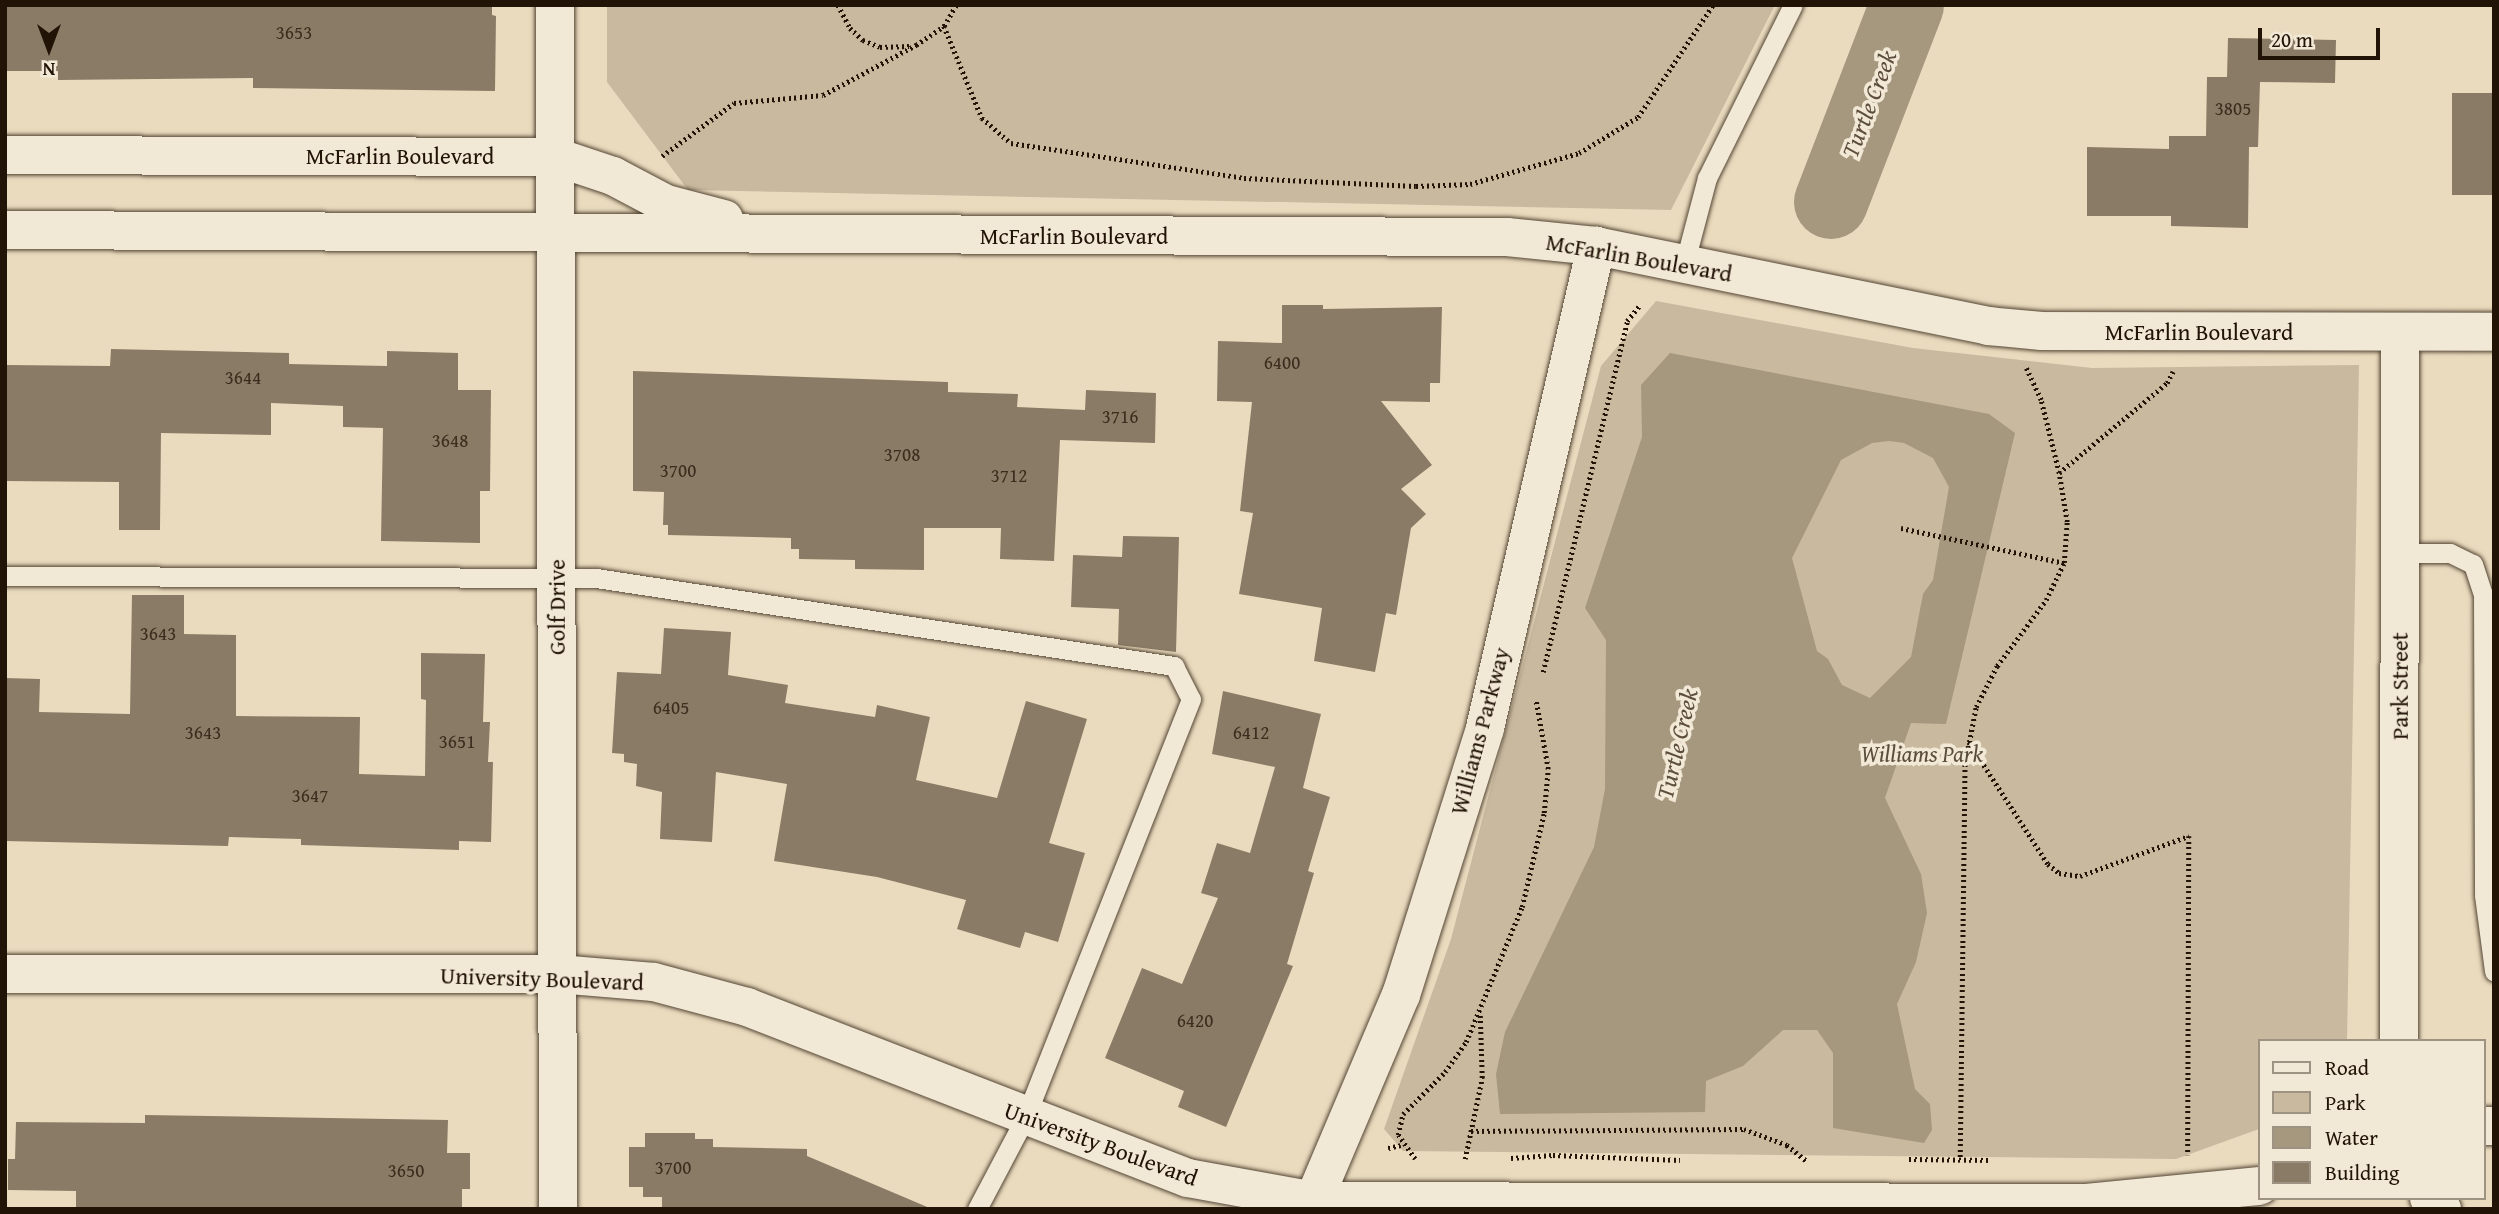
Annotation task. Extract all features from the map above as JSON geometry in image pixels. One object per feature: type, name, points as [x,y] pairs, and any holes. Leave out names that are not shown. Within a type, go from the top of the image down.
[{"type":"street","name":"Golf Drive","points":[[555,5],[558,1209]]},
{"type":"street","name":"McFarlin Boulevard","points":[[5,155],[556,157],[613,176],[666,204],[780,234]]},
{"type":"street","name":"McFarlin Boulevard","points":[[5,230],[1507,237],[1596,246],[1988,326],[2042,331],[2494,332]]},
{"type":"street","name":"Williams Parkway","points":[[1312,1205],[1401,995],[1485,728],[1596,246]]},
{"type":"street","name":"Park Street","points":[[2399,1039],[2400,332]]},
{"type":"street","name":"University Boulevard","points":[[5,974],[558,974],[654,982],[747,1007],[1025,1118],[1188,1178],[1312,1205],[2085,1203],[2258,1186]]},
{"type":"lane","points":[[1684,265],[1707,178],[1793,5]]},
{"type":"lane","points":[[2400,553],[2450,553],[2473,564],[2483,594],[2484,895],[2494,971]]},
{"type":"lane","points":[[5,576],[596,578],[1174,666],[1191,699],[1025,1118],[978,1209]]},
{"type":"path","points":[[838,5],[850,28],[863,40],[880,47],[916,45]]},
{"type":"path","points":[[665,153],[734,103],[823,94],[916,45],[944,26],[956,5]]},
{"type":"path","points":[[944,26],[982,118],[1011,143],[1244,178],[1429,186],[1469,184],[1579,153],[1638,117],[1713,5]]},
{"type":"path","points":[[1541,679],[1627,321],[1640,305]]},
{"type":"path","points":[[2059,473],[2166,383],[2177,363]]},
{"type":"path","points":[[1960,1157],[1965,764],[1976,707],[1997,666],[2046,600],[2064,563],[2067,522],[2059,473],[2041,400],[2024,365]]},
{"type":"path","points":[[1901,528],[2064,563]]},
{"type":"path","points":[[1429,1160],[1417,1161],[1401,1145],[1403,1114],[1445,1072],[1480,1011],[1522,907],[1544,813],[1548,769],[1535,705],[1538,692]]},
{"type":"path","points":[[1969,742],[2059,873],[2080,876],[2189,836],[2188,1166]]},
{"type":"path","points":[[1465,1159],[1482,1078],[1480,1011]]},
{"type":"path","points":[[1471,1131],[1745,1129],[1787,1145],[1811,1164],[1798,1163]]},
{"type":"path","points":[[1388,1148],[1401,1145]]},
{"type":"path","points":[[1504,1159],[1668,1157],[1693,1163]]},
{"type":"path","points":[[1906,1159],[1960,1157],[2000,1160]]},
{"type":"path","points":[[1453,1159],[1478,1159]]},
{"type":"green space","points":[[607,5],[1775,5],[1671,210],[688,190],[607,82]]},
{"type":"green space","name":"Williams Park","points":[[1656,301],[1913,348],[2092,368],[2359,365],[2347,1039],[2258,1039],[2258,1129],[2176,1159],[1403,1151],[1384,1129],[1451,939],[1601,366]]},
{"type":"water","points":[[1670,353],[1989,414],[2015,433],[1946,724],[1911,723],[1885,798],[1921,874],[1927,913],[1916,962],[1897,1004],[1915,1089],[1930,1104],[1932,1130],[1924,1143],[1833,1128],[1833,1053],[1817,1030],[1783,1030],[1743,1066],[1706,1081],[1705,1112],[1500,1114],[1496,1074],[1505,1032],[1594,847],[1605,789],[1606,640],[1585,608],[1642,437],[1641,385]],"holes":[[[1872,443],[1904,443],[1933,458],[1949,487],[1933,580],[1923,594],[1911,657],[1870,698],[1842,685],[1828,659],[1817,651],[1792,558],[1841,460]]]},
{"type":"building","points":[[5,5],[492,5],[492,15],[496,16],[495,91],[253,88],[253,78],[58,80],[58,71],[5,71]]},
{"type":"building","points":[[2228,38],[2336,40],[2335,83],[2260,82],[2258,147],[2249,147],[2248,228],[2171,226],[2171,216],[2087,216],[2087,147],[2169,149],[2169,136],[2206,136],[2207,77],[2227,77]]},
{"type":"building","points":[[2452,93],[2494,93],[2494,195],[2452,195]]},
{"type":"building","points":[[1282,305],[1323,305],[1323,309],[1442,307],[1440,383],[1430,383],[1430,402],[1381,401],[1432,465],[1401,489],[1426,514],[1411,528],[1396,615],[1386,613],[1375,672],[1314,661],[1322,608],[1239,594],[1253,513],[1240,511],[1252,402],[1217,401],[1218,341],[1282,343]]},
{"type":"building","points":[[111,349],[289,353],[289,364],[387,366],[387,351],[458,353],[458,390],[491,390],[490,491],[480,491],[480,543],[381,541],[383,428],[343,427],[343,406],[271,403],[271,435],[161,433],[160,530],[119,530],[119,482],[5,481],[5,365],[110,366]]},
{"type":"building","points":[[633,371],[948,382],[948,392],[1018,394],[1017,407],[1085,410],[1086,390],[1156,393],[1155,443],[1060,440],[1054,561],[1000,559],[1001,528],[924,528],[924,570],[855,569],[855,560],[799,559],[799,549],[791,549],[791,538],[668,535],[668,525],[663,525],[664,492],[633,491]]},
{"type":"building","points":[[1123,536],[1179,537],[1176,652],[1118,645],[1119,609],[1071,607],[1073,555],[1122,557]]},
{"type":"building","points":[[132,595],[184,595],[184,634],[236,635],[236,716],[360,717],[359,774],[425,776],[426,700],[421,699],[421,653],[485,654],[483,722],[490,722],[488,762],[493,762],[491,842],[459,841],[459,850],[301,845],[301,839],[229,837],[228,846],[5,841],[5,678],[40,679],[39,712],[130,714]]},
{"type":"building","points":[[664,628],[731,632],[728,675],[788,685],[785,703],[875,717],[877,705],[930,717],[916,780],[997,798],[1026,701],[1087,719],[1049,843],[1085,853],[1058,942],[1025,932],[1020,948],[957,929],[966,900],[877,877],[774,861],[787,784],[716,772],[712,842],[660,839],[662,792],[636,786],[637,764],[624,762],[624,754],[612,753],[617,672],[661,674]]},
{"type":"building","points":[[1223,691],[1321,714],[1303,788],[1330,797],[1308,871],[1314,873],[1287,964],[1293,966],[1226,1127],[1178,1107],[1184,1091],[1105,1058],[1142,968],[1182,984],[1218,898],[1201,893],[1217,843],[1250,853],[1275,767],[1212,754]]},
{"type":"building","points":[[145,1115],[448,1120],[447,1153],[470,1153],[470,1189],[462,1189],[462,1209],[76,1209],[76,1191],[8,1190],[8,1159],[15,1159],[16,1122],[145,1123]]},
{"type":"building","points":[[645,1133],[695,1133],[695,1139],[713,1139],[713,1147],[807,1149],[807,1156],[932,1209],[662,1209],[662,1197],[643,1197],[643,1187],[629,1187],[629,1147],[645,1147]]},
{"type":"waterway","name":"Turtle Creek","points":[[1831,202],[1907,5]]}]
